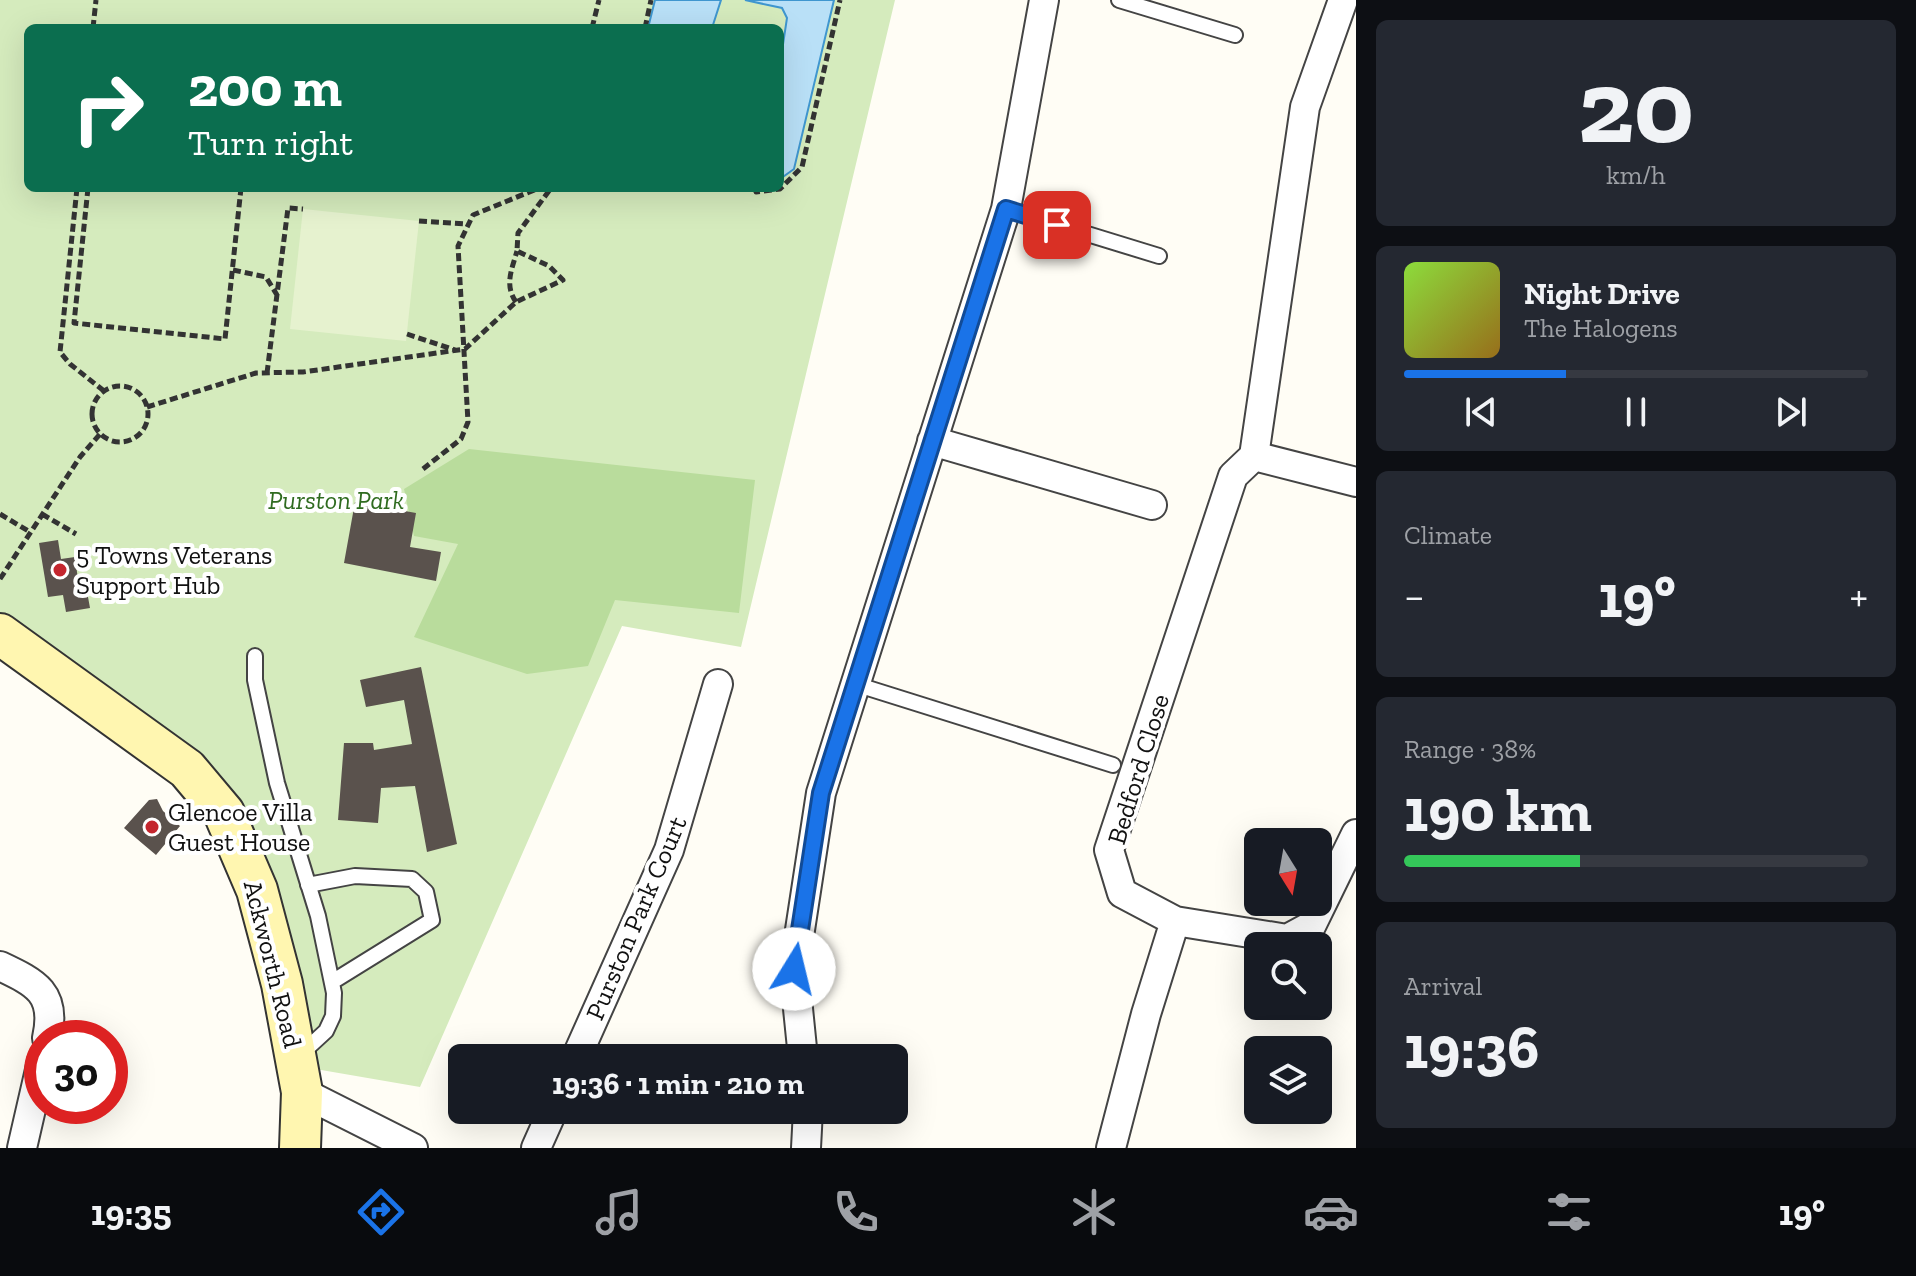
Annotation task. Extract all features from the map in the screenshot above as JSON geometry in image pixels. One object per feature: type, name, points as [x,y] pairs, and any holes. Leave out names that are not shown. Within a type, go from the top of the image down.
[{"type":"main road","name":"Ackworth Road","points":[[0,634],[187,769],[224,813],[257,890],[299,1074],[300,1148]]},
{"type":"street","points":[[802,1044],[794,969],[821,793],[1006,209],[1044,0]]},
{"type":"street","points":[[1343,0],[1305,107],[1254,456],[1356,482]]},
{"type":"street","points":[[932,441],[1152,505]]},
{"type":"street","name":"Bedford Close","points":[[1254,456],[1233,476],[1109,850],[1122,893],[1175,921],[1287,939],[1311,926],[1356,834]]},
{"type":"street","name":"Purston Park Court","points":[[582,1044],[669,850],[718,684]]},
{"type":"street","points":[[1111,1148],[1125,1087],[1175,921]]},
{"type":"street","points":[[0,966],[34,983],[43,995],[51,1020]]},
{"type":"street","points":[[299,1074],[413,1148]]},
{"type":"street","points":[[22,1148],[28,1124]]},
{"type":"street","points":[[536,1148],[547,1124]]},
{"type":"street","points":[[806,1148],[807,1124]]},
{"type":"lane","points":[[1119,0],[1235,35]]},
{"type":"lane","points":[[1006,209],[1159,256]]},
{"type":"lane","points":[[255,656],[255,680],[277,783],[308,885],[332,982],[333,1016],[299,1074]]},
{"type":"lane","points":[[855,684],[1113,765]]},
{"type":"lane","points":[[308,885],[355,876],[412,879],[426,892],[432,920],[332,982]]},
{"type":"path","points":[[93,24],[96,0]]},
{"type":"path","points":[[593,24],[599,0]]},
{"type":"path","points":[[646,24],[651,0]]},
{"type":"path","points":[[784,185],[802,167],[840,0]]},
{"type":"path","points":[[77,192],[60,352],[104,391]]},
{"type":"path","points":[[88,192],[74,323],[225,339],[241,192]]},
{"type":"path","points":[[423,469],[461,439],[468,422],[458,246],[473,215],[529,192]]},
{"type":"path","points":[[516,302],[510,293],[509,280],[517,251],[518,233],[548,192]]},
{"type":"path","points":[[267,373],[288,208],[303,209]]},
{"type":"path","points":[[419,221],[469,224]]},
{"type":"path","points":[[147,407],[200,389],[267,373],[303,372],[465,349],[516,302],[563,280],[549,266],[517,251]]},
{"type":"path","points":[[233,270],[266,277],[277,296]]},
{"type":"path","points":[[407,334],[455,351]]},
{"type":"path","points":[[121,386],[130,388],[144,399],[146,425],[134,439],[117,442],[100,434],[92,417],[94,405],[104,391],[121,386]]},
{"type":"path","points":[[0,579],[80,457],[100,434]]},
{"type":"path","points":[[0,514],[30,532]]},
{"type":"path","points":[[42,514],[76,534]]},
{"type":"green space","name":"Purston Park","points":[[0,0],[895,0],[741,647],[622,626],[420,1087],[298,1066],[224,813],[0,634]]},
{"type":"green space","points":[[303,209],[419,221],[406,341],[290,329]]},
{"type":"green space","points":[[469,449],[755,480],[739,613],[615,600],[588,666],[527,674],[414,637],[458,544],[414,536],[404,489]]},
{"type":"water","points":[[655,0],[721,0],[713,24],[649,24]]},
{"type":"water","points":[[745,0],[834,0],[794,169],[784,176],[784,38],[787,18],[782,8]]},
{"type":"building","points":[[355,502],[416,513],[410,547],[441,552],[436,581],[344,563]]},
{"type":"building","name":"5 Towns Veterans Support Hub","points":[[58,540],[61,559],[75,557],[79,587],[86,586],[90,608],[66,612],[63,595],[48,597],[39,543]]},
{"type":"building","points":[[421,667],[457,844],[427,852],[415,786],[381,788],[378,823],[338,820],[344,743],[373,743],[374,750],[412,744],[404,700],[366,707],[360,680]]},
{"type":"building","name":"Glencoe Villa Guest House","points":[[157,799],[163,811],[180,826],[156,855],[124,828],[149,800]]},
{"type":"place","name":"5 Towns Veterans Support Hub","points":[[60,570]]},
{"type":"place","name":"Glencoe Villa Guest House","points":[[152,827]]},
{"type":"route","points":[[794,969],[821,793],[1006,209],[1057,225]]}]
